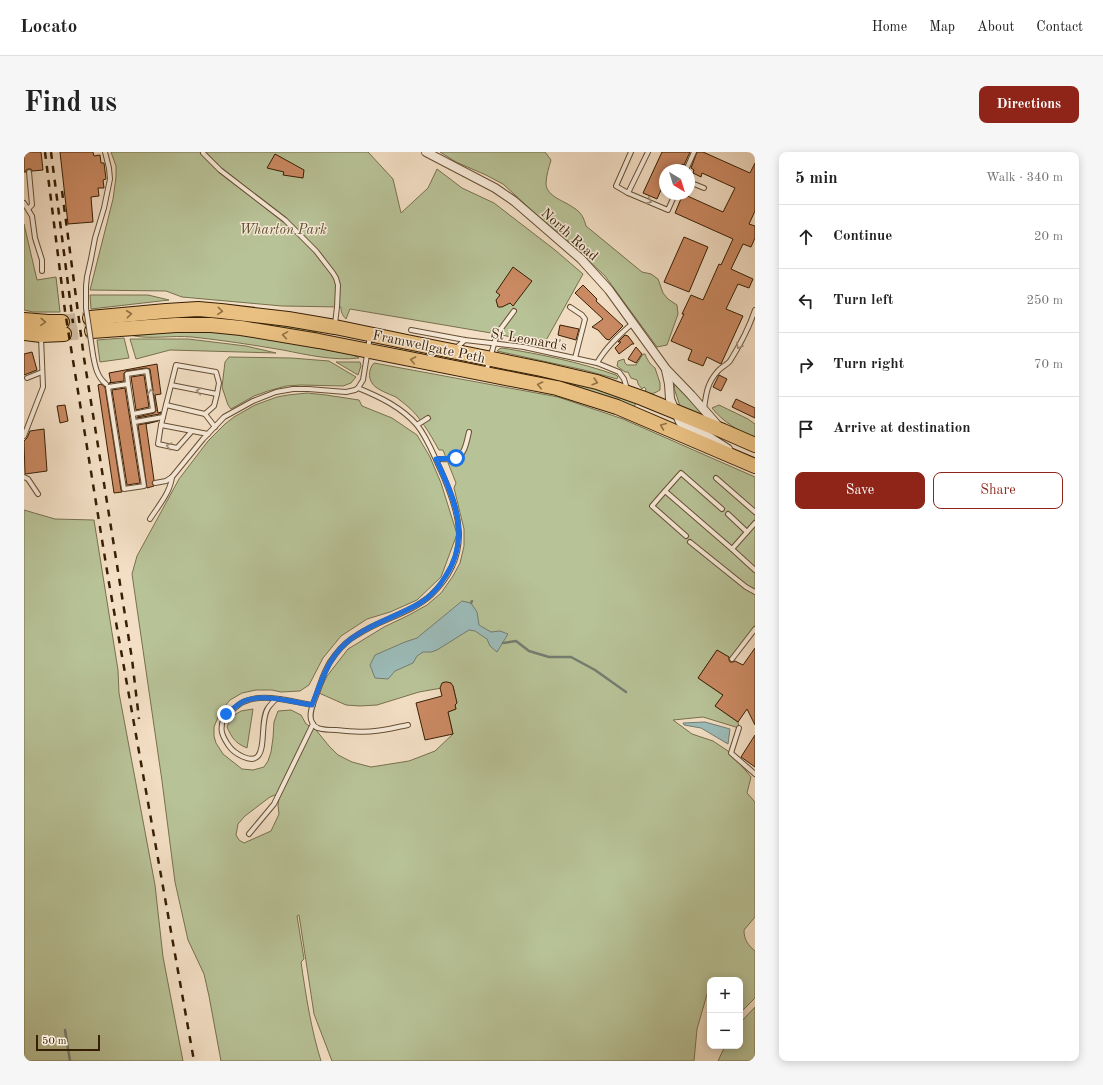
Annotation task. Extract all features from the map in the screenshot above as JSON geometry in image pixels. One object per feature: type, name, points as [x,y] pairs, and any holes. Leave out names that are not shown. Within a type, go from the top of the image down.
[{"type":"highway","name":"Framwellgate Peth","points":[[89,319],[198,309],[288,319],[335,327],[490,358],[570,375],[604,384],[675,411],[755,445]]},
{"type":"highway","name":"Framwellgate Peth","points":[[89,319],[176,325],[211,325],[241,328],[319,341],[557,388],[599,401],[651,421],[755,466]]},
{"type":"highway","points":[[24,320],[48,322],[63,328],[41,335],[24,332]]},
{"type":"street","name":"North Road","points":[[426,152],[495,188],[514,201],[581,259],[605,285],[666,369],[723,431]]},
{"type":"street","name":"North Road","points":[[666,369],[670,399],[681,423],[717,442],[738,458]]},
{"type":"lane","points":[[105,152],[110,179],[104,208],[95,238],[86,286],[95,366],[99,377],[106,384]]},
{"type":"lane","points":[[631,152],[616,186],[668,210],[672,200]]},
{"type":"lane","points":[[628,192],[648,152]]},
{"type":"lane","points":[[689,164],[694,152]]},
{"type":"lane","points":[[203,153],[220,170],[285,220],[316,251],[336,278],[338,285],[335,327]]},
{"type":"lane","points":[[28,208],[32,204],[29,172]]},
{"type":"lane","points":[[695,184],[704,188]]},
{"type":"lane","points":[[24,204],[32,216],[35,238],[42,260],[42,271]]},
{"type":"lane","points":[[570,307],[582,315],[585,319],[575,358]]},
{"type":"lane","points":[[704,410],[706,393],[710,382],[718,371],[728,363],[742,340],[755,310]]},
{"type":"lane","points":[[486,374],[494,343],[498,334],[514,312]]},
{"type":"lane","points":[[597,364],[609,346],[633,323]]},
{"type":"lane","name":"St Leonard's","points":[[411,330],[465,340],[524,347],[597,364],[621,374],[629,393]]},
{"type":"lane","points":[[155,483],[166,481],[172,477],[224,417],[253,401],[276,392],[293,389],[346,392],[358,388],[363,380],[370,334]]},
{"type":"lane","points":[[24,436],[43,386],[41,335]]},
{"type":"lane","points":[[453,351],[465,340]]},
{"type":"lane","points":[[192,431],[177,448],[158,444],[176,365],[216,372],[219,383],[214,406],[205,414]]},
{"type":"lane","points":[[128,384],[108,387],[124,489],[144,486],[128,384],[127,374],[147,371],[154,410],[133,414]]},
{"type":"lane","points":[[27,378],[42,372]]},
{"type":"lane","points":[[171,384],[217,394]]},
{"type":"lane","points":[[358,388],[375,394],[397,407],[417,425],[427,440],[454,501],[460,535],[455,558],[450,571],[435,590],[422,602],[357,634],[346,642],[334,656],[327,667],[312,705],[310,717],[313,724],[320,729],[369,732],[408,725]]},
{"type":"lane","points":[[166,405],[205,414],[215,427]]},
{"type":"lane","points":[[134,422],[163,417]]},
{"type":"lane","points":[[417,425],[428,418]]},
{"type":"lane","points":[[162,425],[208,434]]},
{"type":"lane","points":[[436,459],[456,458],[461,455],[469,432]]},
{"type":"lane","points":[[686,536],[652,506],[681,473],[722,509]]},
{"type":"lane","points":[[24,477],[28,479],[38,494]]},
{"type":"lane","points":[[150,519],[168,493],[172,477]]},
{"type":"lane","points":[[716,478],[755,512]]},
{"type":"lane","points":[[665,491],[755,570]]},
{"type":"lane","points":[[728,514],[747,532]]},
{"type":"lane","points":[[732,549],[755,523]]},
{"type":"lane","points":[[690,542],[746,587],[755,592]]},
{"type":"lane","points":[[732,659],[755,629]]},
{"type":"lane","points":[[276,699],[267,708],[264,720],[261,749],[258,756],[254,758],[243,758],[232,751],[224,738],[221,726],[226,714],[247,700],[276,699],[312,705]]},
{"type":"lane","points":[[249,834],[274,804],[313,724]]},
{"type":"lane","points":[[739,728],[731,752],[755,774]]},
{"type":"green space","name":"Wharton Park","points":[[111,152],[368,152],[393,179],[401,213],[428,188],[437,169],[462,188],[494,203],[555,250],[583,274],[544,344],[497,334],[350,309],[346,319],[342,313],[341,307],[282,306],[182,297],[166,291],[90,290],[113,199],[116,166]]},
{"type":"green space","points":[[440,152],[545,152],[551,160],[546,181],[547,188],[550,192],[579,211],[586,226],[642,272],[651,274],[658,279],[663,293],[668,299],[677,305],[678,314],[667,345],[657,347],[605,276],[564,237],[539,217],[503,184],[456,162]]},
{"type":"green space","points":[[24,224],[37,280],[56,277],[60,312],[33,312],[24,310]]},
{"type":"green space","points":[[90,295],[148,295],[169,300],[91,309]]},
{"type":"green space","points":[[208,315],[273,323],[310,330],[324,336],[287,331],[92,328],[122,320]]},
{"type":"green space","points":[[173,330],[222,332],[277,340],[353,355],[359,358],[340,359],[321,357],[249,344],[192,337],[144,337],[130,335]]},
{"type":"green space","points":[[124,338],[129,358],[100,362],[97,340]]},
{"type":"green space","points":[[130,339],[188,339],[246,346],[276,353],[170,350],[136,359]]},
{"type":"green space","points":[[502,348],[574,362],[602,370],[618,377],[617,379],[584,370],[497,351]]},
{"type":"green space","points":[[643,354],[645,354],[650,364],[655,368],[660,383],[660,390],[653,393],[645,392],[646,389],[644,387],[642,389],[637,380],[631,378],[628,372],[625,372],[617,366],[618,361],[624,359],[627,365],[636,365]]},
{"type":"green space","points":[[229,357],[291,358],[329,361],[356,377],[351,383],[343,386],[286,386],[254,396],[231,409],[228,405],[222,387],[225,362]]},
{"type":"green space","points":[[336,362],[360,362],[361,366],[358,375]]},
{"type":"green space","points":[[374,363],[558,397],[623,419],[755,477],[755,629],[732,659],[717,650],[698,678],[724,696],[715,706],[738,722],[739,728],[703,717],[673,720],[692,734],[713,741],[731,753],[751,777],[747,793],[755,802],[755,917],[744,930],[747,942],[755,951],[755,998],[743,1010],[743,977],[707,977],[707,994],[697,1029],[694,1061],[332,1061],[314,1014],[299,915],[297,916],[304,959],[301,962],[312,1025],[321,1061],[221,1061],[204,974],[188,940],[175,882],[132,574],[137,556],[179,479],[208,441],[234,417],[255,405],[277,397],[307,393],[359,400],[362,406],[392,418],[417,435],[430,457],[441,483],[457,534],[441,577],[417,600],[390,612],[367,619],[341,636],[323,658],[309,685],[300,691],[281,692],[272,690],[256,690],[242,693],[230,700],[220,712],[214,727],[214,736],[216,743],[223,754],[242,769],[253,770],[264,767],[268,761],[271,752],[274,722],[278,711],[291,710],[301,715],[306,724],[316,730],[338,755],[352,762],[371,767],[409,761],[435,751],[453,734],[448,712],[456,709],[455,705],[457,703],[453,686],[419,692],[377,705],[360,706],[346,705],[319,693],[327,676],[348,649],[384,627],[427,605],[441,593],[460,563],[464,546],[464,529],[454,488],[456,483],[443,450],[439,450],[416,414],[411,409],[396,397],[382,391],[374,385],[371,381],[370,370]],"holes":[[[275,795],[279,798],[279,814],[271,831],[244,843],[239,840],[236,835],[238,824],[245,816],[270,797]]]},
{"type":"green space","points":[[496,366],[582,384],[637,401],[633,409],[495,369],[494,368]]},
{"type":"green space","points":[[675,385],[704,416],[681,408],[674,388]]},
{"type":"green space","points":[[719,405],[755,424],[755,439],[721,418],[712,408]]},
{"type":"green space","points":[[24,510],[55,519],[94,520],[118,670],[119,693],[155,885],[163,957],[183,1061],[24,1061]]},
{"type":"green space","points":[[253,709],[247,748],[234,740],[227,727],[231,717],[241,711]]},
{"type":"green space","points":[[755,1007],[755,1061],[718,1061],[724,1049],[743,1049],[743,1020]]},
{"type":"water","points":[[462,601],[471,603],[477,612],[479,625],[491,632],[500,631],[508,634],[497,652],[490,646],[487,639],[475,631],[469,630],[437,650],[423,652],[417,656],[413,663],[395,671],[388,679],[375,678],[370,665],[375,655],[417,638]]},
{"type":"water","points":[[705,722],[730,729],[728,744],[701,728],[684,725],[683,723]]},
{"type":"building","points":[[24,152],[41,152],[43,170],[32,171],[31,169],[28,169],[24,172]]},
{"type":"building","points":[[60,152],[93,152],[94,156],[100,155],[101,163],[104,163],[106,179],[103,180],[104,188],[98,188],[99,196],[91,197],[93,222],[68,224]]},
{"type":"building","points":[[662,152],[690,152],[684,164],[659,164],[659,194],[657,199],[643,193]]},
{"type":"building","points":[[697,152],[703,152],[750,173],[755,163],[755,211],[749,224],[755,226],[755,238],[751,247],[743,244],[731,269],[753,279],[749,288],[738,284],[726,309],[743,316],[721,364],[707,357],[703,366],[688,360],[692,350],[671,341],[691,295],[703,300],[719,264],[721,265],[733,239],[675,213],[680,200],[695,199],[723,212],[735,188],[702,173],[701,177],[695,174],[695,164],[692,164]]},
{"type":"building","points":[[275,154],[304,170],[303,178],[283,175],[284,172],[267,168]]},
{"type":"building","points":[[684,237],[708,247],[689,292],[664,282]]},
{"type":"building","points":[[513,267],[532,281],[513,306],[510,303],[502,307],[498,307],[496,300],[500,295],[496,292]]},
{"type":"building","points":[[583,285],[597,299],[596,301],[623,326],[609,340],[606,339],[598,330],[592,327],[603,319],[575,293]]},
{"type":"building","points":[[560,325],[579,329],[576,340],[558,335]]},
{"type":"building","points":[[625,335],[628,336],[634,344],[619,354],[615,348],[621,342],[618,342]]},
{"type":"building","points":[[636,347],[642,354],[636,363],[628,359]]},
{"type":"building","points":[[32,352],[37,370],[24,375],[24,354]]},
{"type":"building","points":[[157,364],[161,394],[155,395],[158,413],[161,412],[160,414],[137,418],[156,411],[150,369],[146,368],[126,371],[124,373],[124,381],[111,383],[109,373]]},
{"type":"building","points":[[144,375],[149,407],[136,410],[131,377]]},
{"type":"building","points":[[719,375],[727,379],[721,391],[713,387]]},
{"type":"building","points":[[101,384],[105,387],[122,492],[114,493],[98,385]]},
{"type":"building","points":[[125,388],[140,483],[127,485],[112,390]]},
{"type":"building","points":[[736,399],[755,408],[755,418],[732,407]]},
{"type":"building","points":[[65,405],[68,421],[60,423],[57,406]]},
{"type":"building","points":[[158,421],[146,424],[154,480],[152,483],[154,486],[147,488],[138,425]]},
{"type":"building","points":[[44,429],[47,471],[25,474],[24,441],[30,431]]},
{"type":"building","points":[[755,648],[755,725],[747,709],[738,722],[715,706],[723,695],[698,678],[717,650],[729,657],[730,662],[735,661],[743,665]]},
{"type":"building","points":[[442,683],[451,683],[453,686],[457,703],[455,705],[456,709],[448,712],[453,734],[425,740],[416,703],[442,696],[440,688]]},
{"type":"building","points":[[755,735],[755,767],[741,757]]},
{"type":"waterway","points":[[503,643],[516,641],[529,651],[549,657],[571,657],[595,670],[626,692]]},
{"type":"waterway","points":[[65,1030],[70,1061]]},
{"type":"tunnel","points":[[62,322],[90,318]]},
{"type":"tunnel","points":[[64,334],[92,331]]},
{"type":"railway","points":[[45,152],[65,311],[109,583],[194,1061]]},
{"type":"railway","points":[[51,152],[73,323]]},
{"type":"railway","points":[[62,191],[84,358],[132,659],[139,719]]},
{"type":"route","points":[[226,714],[247,700],[276,699],[312,705],[325,670],[346,642],[370,627],[402,613],[422,602],[442,582],[450,571],[455,558],[460,535],[454,501],[436,459],[456,458]]}]
